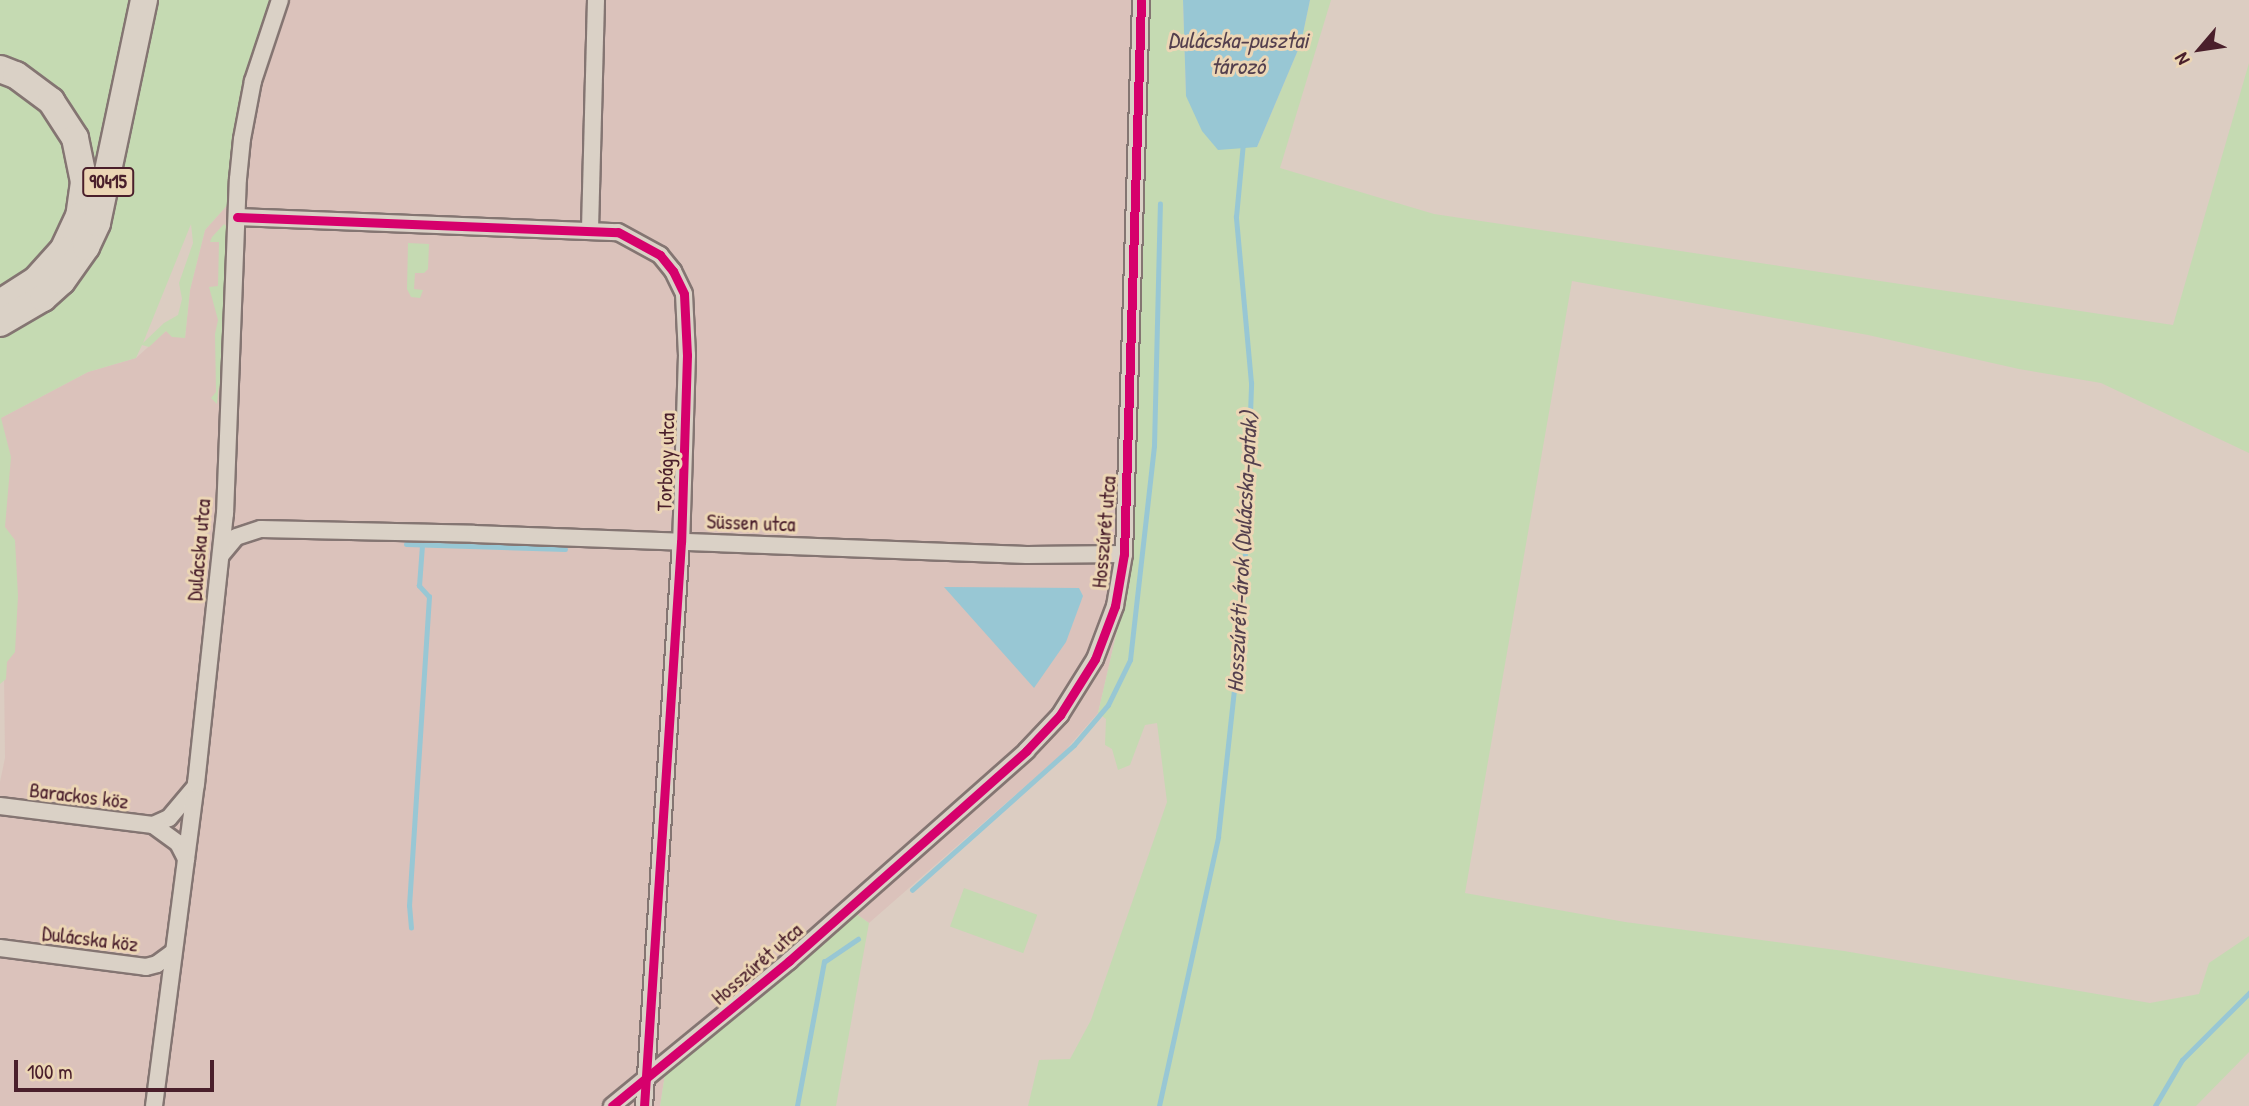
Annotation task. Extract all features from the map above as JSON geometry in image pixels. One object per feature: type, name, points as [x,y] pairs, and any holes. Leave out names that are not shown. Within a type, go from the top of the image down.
[{"type":"highway","name":"90415","points":[[0,323],[43,298],[62,281],[86,247],[97,223],[144,0]]},
{"type":"highway","points":[[0,69],[16,75],[51,101],[75,138],[84,182],[79,216],[63,250],[36,280],[0,303]]},
{"type":"street","name":"Dulácska utca","points":[[154,1106],[196,784],[220,558],[230,414],[238,179],[247,108],[280,0]]},
{"type":"street","points":[[590,229],[596,0]]},
{"type":"street","name":"Hosszúrét utca","points":[[648,1076],[789,961],[1026,751],[1052,724],[1096,659],[1115,606],[1124,554],[1140,0]]},
{"type":"street","name":"Torbágy utca","points":[[237,217],[618,232],[660,255],[673,271],[684,294],[687,345],[681,542],[644,1106]]},
{"type":"street","name":"Süssen utca","points":[[220,558],[236,537],[261,529],[474,534],[1039,555],[1124,554]]},
{"type":"street","name":"Barackos köz","points":[[153,825],[169,818],[183,804],[196,784]]},
{"type":"street","name":"Barackos köz","points":[[0,806],[153,825],[178,843],[186,859]]},
{"type":"street","name":"Dulácska köz","points":[[0,948],[146,967],[157,964],[172,953]]},
{"type":"street","points":[[146,967],[156,976],[167,997]]},
{"type":"street","points":[[612,1106],[648,1076]]},
{"type":"shaded area","points":[[273,0],[1147,0],[1134,532],[1131,570],[1098,713],[1063,753],[869,923],[855,913],[665,1074],[660,1106],[0,1106],[0,782],[5,758],[1,418],[88,372],[136,358],[166,331],[185,338],[190,290],[205,230],[230,202],[245,88]]},
{"type":"green space","points":[[0,0],[132,0],[95,175],[78,116],[62,91],[20,63],[0,58]]},
{"type":"green space","points":[[154,0],[273,0],[245,88],[230,202],[205,230],[190,290],[185,338],[172,337],[166,331],[149,347],[142,345],[136,358],[88,372],[1,418],[11,457],[5,527],[15,540],[18,596],[15,652],[7,662],[6,679],[0,684],[0,334],[53,300]],"holes":[[[191,224],[193,243],[179,283],[182,299],[178,315],[164,323],[143,343]]]},
{"type":"green space","points":[[1147,0],[1183,0],[1186,96],[1257,147],[1301,43],[1310,0],[1331,0],[1280,168],[1434,214],[2173,325],[2249,63],[2249,453],[2101,383],[2019,369],[1868,335],[1572,281],[1465,893],[1625,922],[1844,951],[2150,1003],[2199,994],[2209,963],[2249,936],[2249,1052],[2196,1106],[1028,1106],[1039,1060],[1070,1059],[1091,1020],[1167,802],[1157,723],[1145,725],[1130,765],[1118,770],[1112,749],[1105,745],[1106,719],[1098,713],[1131,570],[1134,532]]},
{"type":"green space","points":[[0,78],[18,84],[59,124],[75,187],[58,246],[0,294]]},
{"type":"green space","points":[[224,224],[229,229],[222,401],[219,385],[217,404],[211,398],[216,392],[215,334],[218,320],[209,287],[218,286],[219,242],[210,242]]},
{"type":"green space","points":[[408,243],[429,244],[428,269],[424,273],[415,273],[414,289],[423,290],[420,298],[411,297],[407,289]]},
{"type":"green space","points":[[964,888],[1037,915],[1023,953],[950,927]]},
{"type":"green space","points":[[855,913],[869,923],[836,1106],[660,1106],[665,1074]]},
{"type":"water","name":"Dulácska-pusztai tározó","points":[[1183,0],[1310,0],[1301,43],[1257,147],[1218,150],[1202,131],[1186,96]]},
{"type":"water","points":[[944,587],[1079,588],[1083,596],[1066,642],[1034,688]]},
{"type":"waterway","name":"Hosszúréti-árok (Dulácska-patak)","points":[[1159,1106],[1218,837],[1243,605],[1251,383],[1236,217],[1243,143]]},
{"type":"waterway","points":[[912,890],[1074,745],[1108,705],[1130,660],[1154,446],[1160,204]]},
{"type":"waterway","points":[[406,544],[565,549]]},
{"type":"waterway","points":[[411,928],[409,906],[429,597],[419,586],[422,545]]},
{"type":"waterway","points":[[797,1106],[824,962],[858,939]]},
{"type":"waterway","points":[[2155,1106],[2182,1060],[2249,993]]},
{"type":"cycle path","points":[[612,1106],[789,961],[1026,751],[1060,715],[1095,659],[1115,606],[1124,554],[1141,0]]},
{"type":"cycle path","points":[[237,217],[618,232],[660,255],[673,271],[684,294],[687,355],[681,542],[644,1106]]}]
